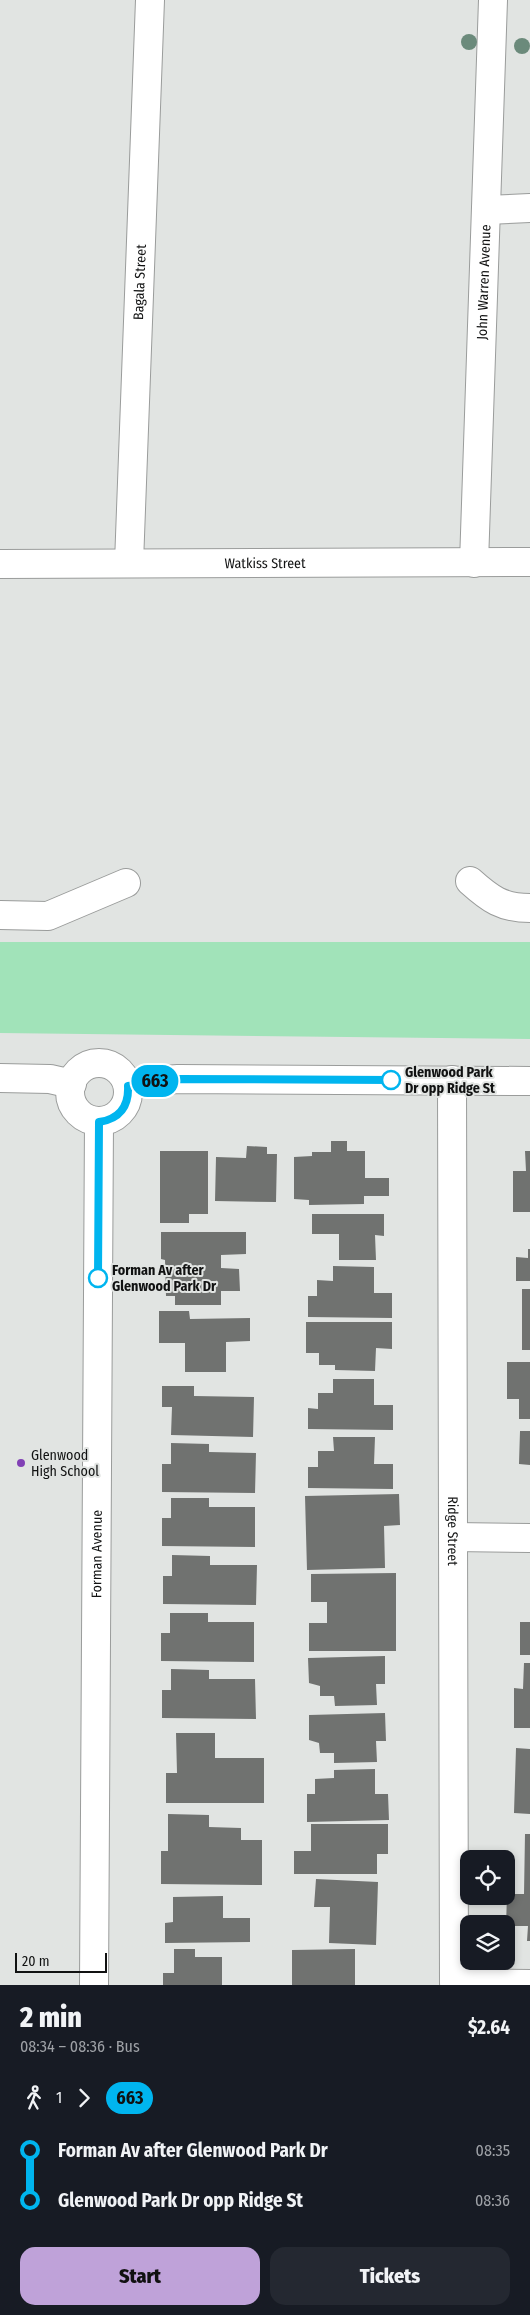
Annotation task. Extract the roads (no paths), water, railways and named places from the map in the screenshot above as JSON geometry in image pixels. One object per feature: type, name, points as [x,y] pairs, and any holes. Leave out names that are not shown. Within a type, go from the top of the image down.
[{"type":"street","name":"Bagala Street","points":[[129,563],[150,0]]},
{"type":"street","name":"John Warren Avenue","points":[[474,563],[493,0]]},
{"type":"street","points":[[486,210],[530,208]]},
{"type":"street","name":"Watkiss Street","points":[[0,564],[530,562]]},
{"type":"street","points":[[470,881],[490,899],[513,908],[530,908]]},
{"type":"street","points":[[0,915],[48,916],[126,883]]},
{"type":"street","points":[[100,1063],[118,1069],[128,1086],[127,1103],[122,1111],[108,1121],[90,1120],[76,1110],[70,1093],[72,1084],[82,1068],[91,1064],[100,1063]]},
{"type":"street","points":[[0,1078],[50,1079],[72,1084]]},
{"type":"street","points":[[128,1086],[178,1079],[530,1080]]},
{"type":"street","name":"Ridge Street","points":[[452,1080],[454,1983],[530,1984]]},
{"type":"street","name":"Forman Avenue","points":[[94,1985],[99,1122]]},
{"type":"street","points":[[453,1537],[530,1538]]},
{"type":"place","name":"Glenwood Park Dr opp Ridge St","points":[[391,1080]]},
{"type":"place","name":"Forman Av after Glenwood Park Dr","points":[[98,1278]]},
{"type":"place","name":"Glenwood High School","points":[[21,1463]]}]
